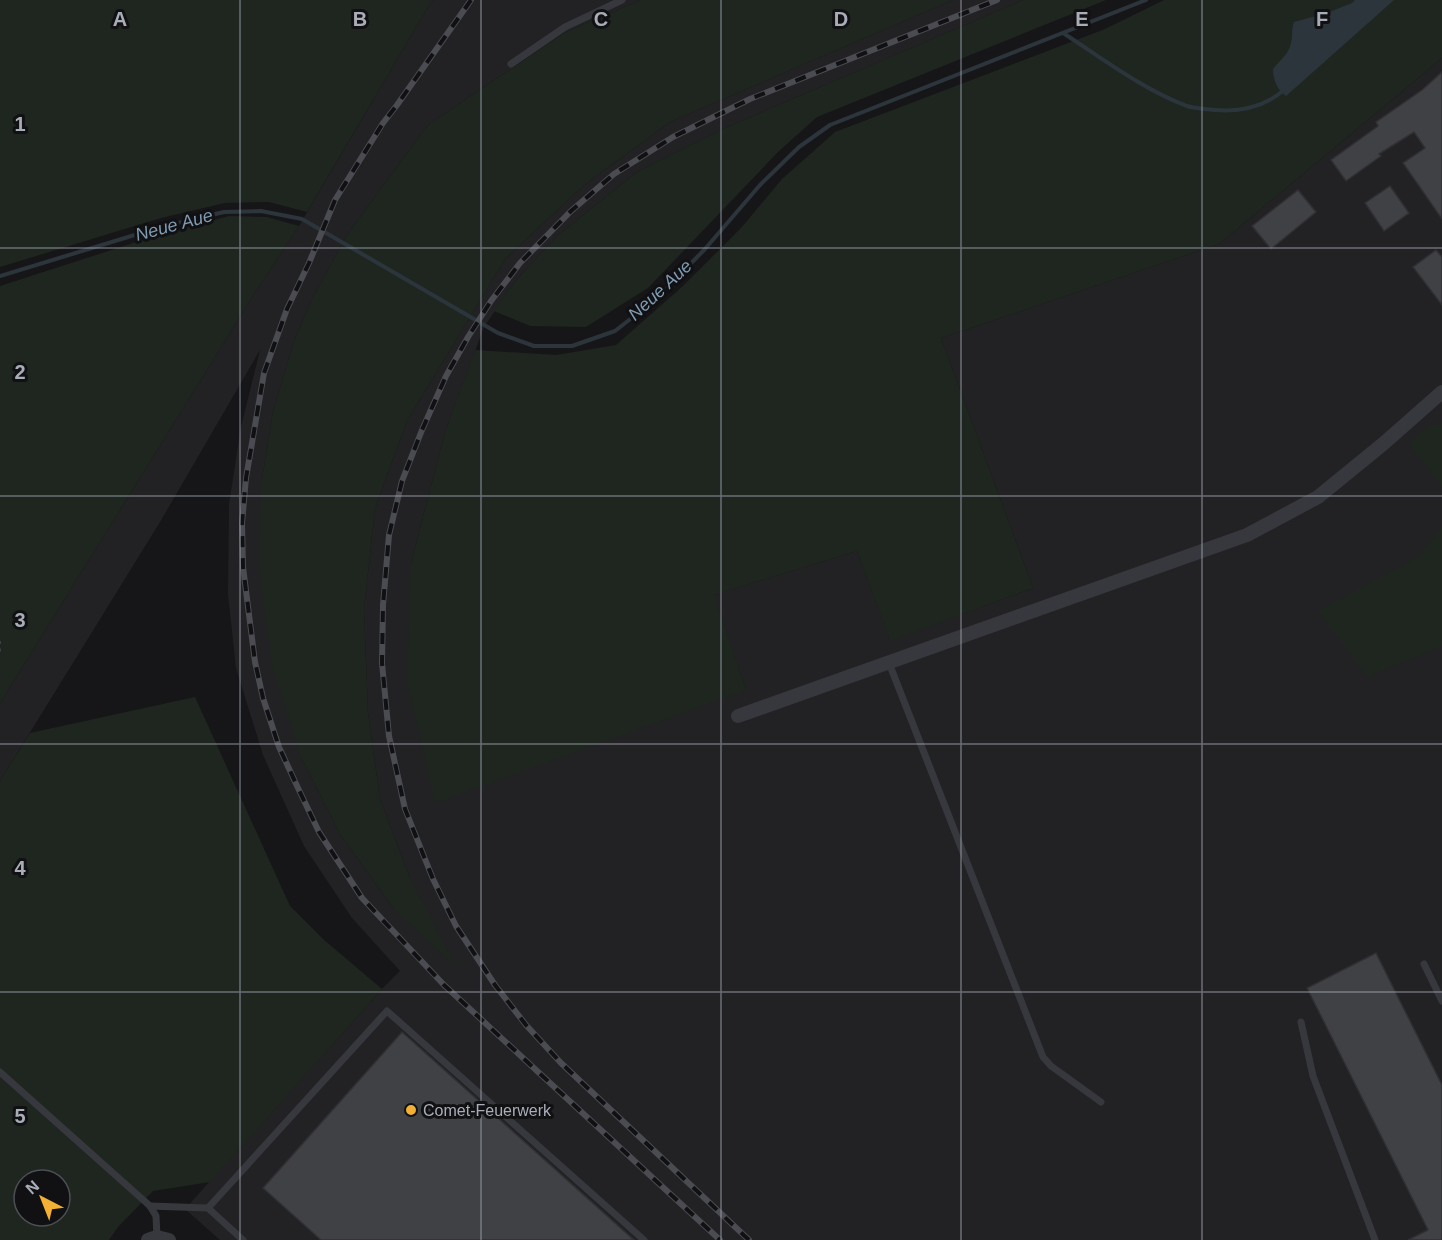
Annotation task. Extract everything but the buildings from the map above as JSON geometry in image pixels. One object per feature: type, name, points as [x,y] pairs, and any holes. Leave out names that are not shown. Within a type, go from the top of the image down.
[{"type":"street","points":[[738,716],[1247,535],[1318,497],[1442,392]]},
{"type":"lane","points":[[511,64],[565,27],[622,0]]},
{"type":"lane","points":[[888,663],[1043,1057],[1051,1066],[1101,1102]]},
{"type":"lane","points":[[1424,964],[1442,1001]]},
{"type":"lane","points":[[208,1208],[387,1011],[644,1240]]},
{"type":"lane","points":[[1301,1022],[1313,1076],[1374,1240]]},
{"type":"lane","points":[[0,1072],[150,1206],[156,1216],[158,1239]]},
{"type":"lane","points":[[150,1206],[208,1208],[243,1240]]},
{"type":"path","points":[[0,641],[0,655]]},
{"type":"shaded area","points":[[0,0],[433,0],[307,212],[269,202],[225,203],[161,218],[0,267]]},
{"type":"shaded area","points":[[433,0],[641,0],[564,33],[428,125],[347,235],[311,301],[293,344],[273,412],[262,479],[301,757],[340,834],[394,909],[410,878],[380,799],[368,713],[364,610],[375,508],[407,421],[505,259],[584,185],[670,122],[953,0],[1023,0],[725,128],[637,172],[557,236],[517,279],[484,327],[445,432],[411,564],[746,690],[713,595],[857,551],[890,640],[1033,588],[941,338],[1219,244],[1442,58],[1442,1240],[220,1240],[185,1209],[400,971],[352,918],[304,846],[263,755],[236,668],[228,594],[229,504],[241,427],[260,350],[160,522],[0,781],[0,703],[256,291],[299,226]]},
{"type":"shaded area","points":[[641,0],[953,0],[670,122],[584,185],[505,259],[407,421],[375,508],[364,610],[368,713],[380,799],[410,878],[456,967],[394,909],[340,834],[301,757],[271,661],[259,562],[262,479],[273,412],[293,344],[311,301],[347,235],[428,125],[564,33]]},
{"type":"shaded area","points":[[1023,0],[1106,0],[817,117],[778,152],[648,288],[586,327],[530,326],[494,311],[517,279],[557,236],[637,172],[725,128]]},
{"type":"shaded area","points":[[1164,0],[1442,0],[1442,58],[1219,244],[941,338],[1033,588],[890,641],[857,551],[714,595],[746,690],[435,803],[407,680],[411,564],[445,432],[475,350],[556,355],[616,345],[683,286],[741,228],[782,179],[835,132],[1105,29]]},
{"type":"shaded area","points":[[1355,0],[1394,0],[1286,96],[1276,84],[1273,69],[1290,47],[1294,22],[1327,13]]},
{"type":"shaded area","points":[[229,216],[267,217],[299,226],[256,291],[0,703],[0,286],[161,234]]},
{"type":"shaded area","points":[[1442,424],[1442,486],[1409,444],[1430,425]]},
{"type":"shaded area","points":[[1442,527],[1442,646],[1368,677],[1318,611],[1418,557]]},
{"type":"shaded area","points":[[195,697],[290,906],[323,939],[382,989],[210,1182],[153,1191],[118,1227],[109,1240],[0,1240],[0,781],[30,733]]},
{"type":"waterway","name":"Neue Aue","points":[[0,276],[161,227],[224,212],[261,211],[302,219],[498,333],[534,346],[572,346],[615,331],[656,299],[705,249],[760,185],[799,147],[830,125],[1146,0]]},
{"type":"waterway","points":[[1063,33],[1138,82],[1189,107],[1237,110],[1266,102],[1284,90]]},
{"type":"railway","points":[[471,0],[383,123],[335,200],[287,309],[264,373],[246,478],[242,523],[243,567],[255,662],[263,698],[279,747],[319,832],[362,898],[444,985],[720,1240]]},
{"type":"railway","points":[[749,1240],[561,1063],[526,1025],[495,985],[456,926],[433,879],[405,809],[389,736],[382,663],[383,605],[389,535],[402,481],[446,376],[491,301],[520,263],[571,211],[614,174],[673,137],[750,99],[997,0]]},
{"type":"place","name":"Comet-Feuerwerk","points":[[411,1110]]}]
